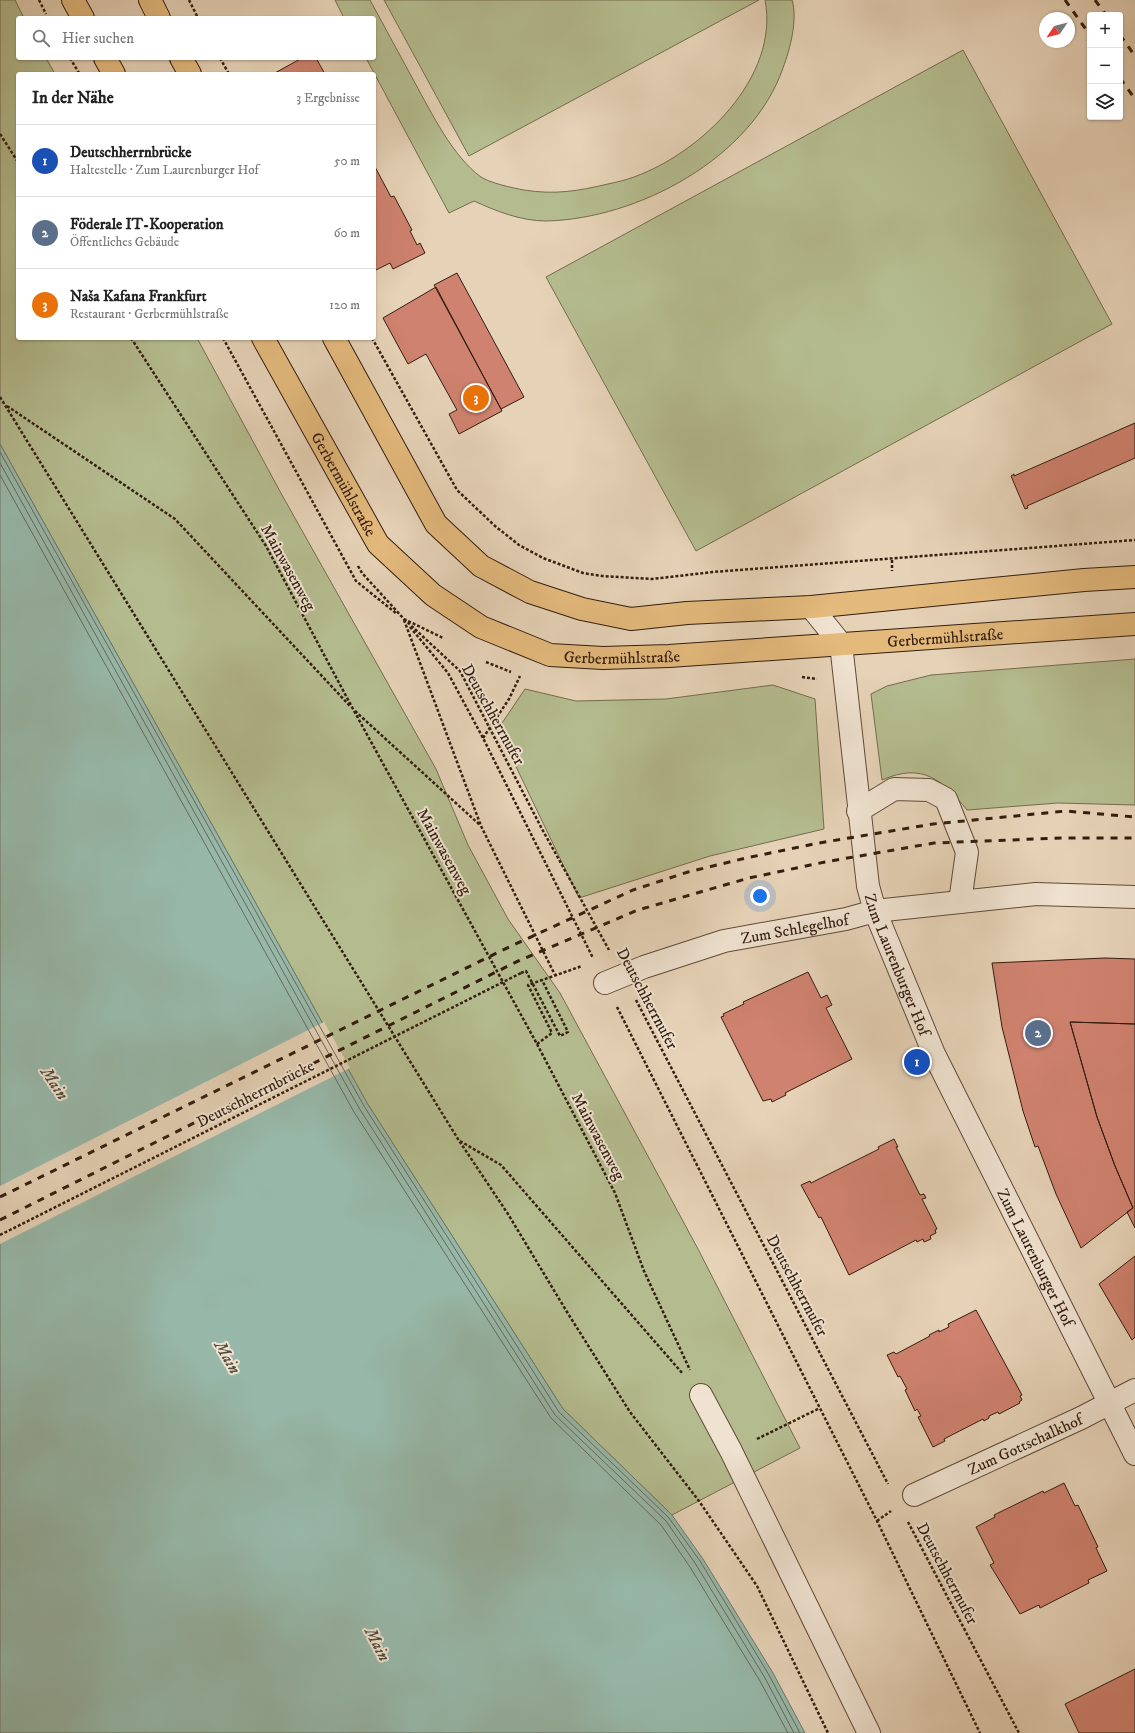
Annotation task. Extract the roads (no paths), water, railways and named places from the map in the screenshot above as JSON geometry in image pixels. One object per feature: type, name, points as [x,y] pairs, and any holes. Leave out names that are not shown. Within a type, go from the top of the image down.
[{"type":"main road","points":[[73,0],[82,16]]},
{"type":"main road","points":[[150,0],[159,16]]},
{"type":"main road","points":[[106,60],[113,72]]},
{"type":"main road","points":[[182,60],[189,72]]},
{"type":"main road","name":"Gerbermühlstraße","points":[[264,340],[378,544],[433,595],[481,627],[550,655],[603,658],[669,656],[1135,624]]},
{"type":"main road","points":[[335,340],[436,524],[481,566],[530,592],[582,609],[631,619],[687,613],[811,607],[1084,580],[1135,577]]},
{"type":"street","name":"Zum Laurenburger Hof","points":[[811,607],[841,644],[846,675],[858,811],[868,886],[875,911],[934,1054],[1135,1454]]},
{"type":"street","points":[[858,811],[894,788],[929,790],[946,799],[967,852],[960,902]]},
{"type":"street","name":"Zum Schlegelhof","points":[[614,979],[724,941],[846,919],[875,911],[1036,894],[1135,897]]},
{"type":"street","name":"Zum Gottschalkhof","points":[[914,1495],[1135,1390]]},
{"type":"street","points":[[701,1395],[869,1733]]},
{"type":"water","name":"Main","points":[[0,444],[367,1103],[563,1409],[672,1515],[703,1559],[773,1673],[805,1733],[0,1733]]},
{"type":"railway","points":[[1065,0],[1087,31]]},
{"type":"railway","points":[[1095,0],[1104,12]]},
{"type":"railway","points":[[1123,39],[1135,56]]},
{"type":"railway","points":[[1123,82],[1135,99]]},
{"type":"railway","points":[[0,1197],[509,947],[633,890],[688,872],[746,858],[819,843],[933,824],[1066,811],[1135,817]]},
{"type":"railway","points":[[0,1220],[516,962],[638,910],[749,878],[825,862],[934,843],[1061,838],[1135,838]]},
{"type":"place","name":"Naša Kafana Frankfurt","points":[[476,398]]},
{"type":"place","name":"Föderale IT-Kooperation","points":[[1038,1033]]},
{"type":"place","name":"Deutschherrnbrücke","points":[[917,1062]]}]
